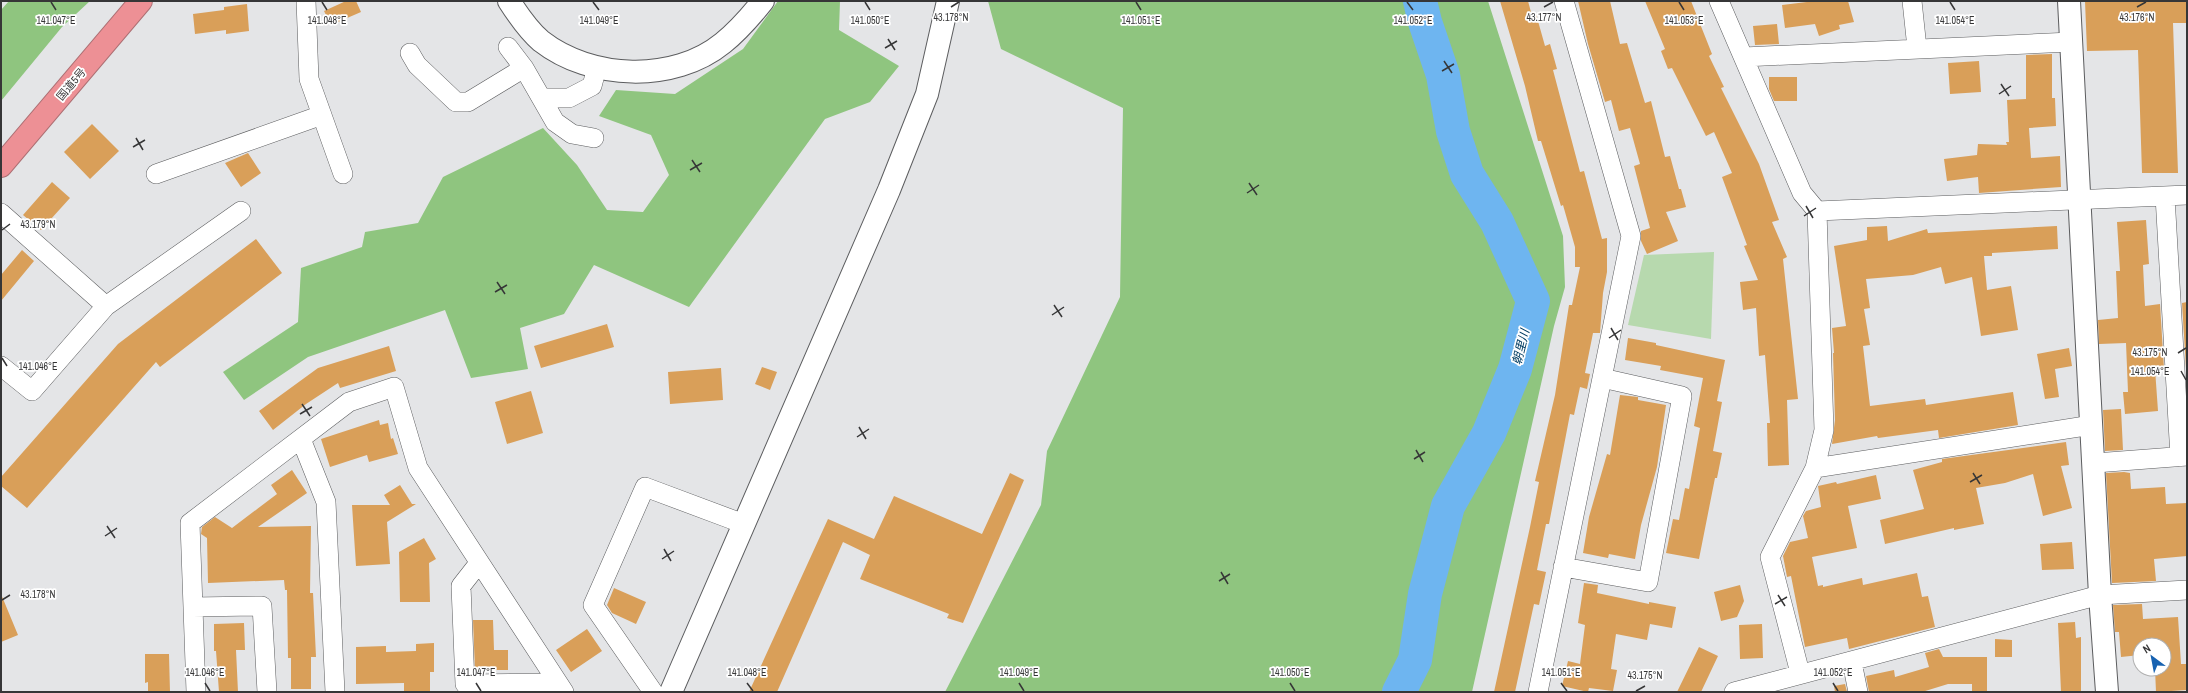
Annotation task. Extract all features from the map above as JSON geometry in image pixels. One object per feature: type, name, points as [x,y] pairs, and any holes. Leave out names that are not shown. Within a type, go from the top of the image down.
[{"type":"highway","name":"国道5号","points":[[1,166],[140,1]]},
{"type":"street","points":[[306,1],[309,78],[343,174]]},
{"type":"street","points":[[509,1],[525,24],[541,41],[566,56],[597,67],[650,71],[679,67],[704,56],[723,44],[751,16],[763,1]]},
{"type":"street","points":[[671,692],[889,190],[927,94],[948,1]]},
{"type":"street","points":[[1538,692],[1631,236],[1564,1]]},
{"type":"street","points":[[1719,1],[1802,192],[1817,211],[1824,430],[1815,468],[1770,557],[1800,673]]},
{"type":"street","points":[[1912,1],[1917,48]]},
{"type":"street","points":[[2069,1],[2095,463],[2100,595],[2107,692]]},
{"type":"street","points":[[1744,57],[2071,42]]},
{"type":"street","points":[[508,47],[524,68],[555,122],[572,134],[594,138]]},
{"type":"street","points":[[410,52],[417,65],[456,102],[468,102],[524,68]]},
{"type":"street","points":[[542,98],[569,98],[592,86],[597,67]]},
{"type":"street","points":[[156,174],[322,115]]},
{"type":"street","points":[[1817,211],[2187,195]]},
{"type":"street","points":[[2095,463],[2184,457],[2165,196]]},
{"type":"street","points":[[1,366],[32,391],[106,306],[241,211]]},
{"type":"street","points":[[1,213],[106,306]]},
{"type":"street","points":[[1564,567],[1648,582],[1682,396],[1602,378]]},
{"type":"street","points":[[196,692],[190,523],[349,402],[394,387],[418,468],[560,688]]},
{"type":"street","points":[[1815,468],[2092,425]]},
{"type":"street","points":[[301,438],[326,502],[335,692]]},
{"type":"street","points":[[653,692],[593,605],[645,487],[744,524]]},
{"type":"street","points":[[479,563],[461,586],[465,684],[560,688]]},
{"type":"street","points":[[1734,692],[1800,673],[1852,662],[2100,595],[2187,590]]},
{"type":"street","points":[[193,607],[262,606],[267,692]]},
{"type":"street","points":[[1852,662],[1858,692]]},
{"type":"green space","points":[[9,1],[90,1],[62,27],[1,101],[1,10]]},
{"type":"green space","points":[[778,1],[840,1],[839,30],[899,66],[870,102],[825,119],[689,307],[594,265],[564,314],[520,328],[528,369],[471,378],[445,310],[308,357],[244,400],[223,372],[298,322],[301,268],[362,247],[365,232],[418,223],[443,177],[543,128],[577,165],[607,210],[643,212],[669,175],[651,135],[599,116],[616,90],[675,94],[743,49]]},
{"type":"green space","points":[[988,1],[1488,1],[1563,236],[1565,287],[1554,326],[1472,692],[945,692],[1041,505],[1047,451],[1120,297],[1123,108],[1001,49]]},
{"type":"green space","points":[[1714,252],[1711,339],[1628,325],[1644,255]]},
{"type":"building","points":[[346,1],[356,1],[361,12],[331,25],[324,11]]},
{"type":"building","points":[[1500,1],[1528,1],[1532,16],[1536,14],[1545,46],[1550,44],[1557,69],[1553,70],[1580,172],[1584,171],[1602,239],[1607,238],[1607,272],[1603,293],[1600,333],[1593,333],[1585,373],[1590,374],[1587,389],[1580,387],[1574,415],[1570,414],[1549,524],[1546,524],[1537,570],[1546,572],[1539,605],[1534,604],[1515,692],[1494,692],[1539,482],[1535,481],[1555,395],[1569,305],[1572,305],[1580,267],[1575,267],[1575,247],[1563,205],[1561,206],[1541,141],[1538,141],[1525,86]]},
{"type":"building","points":[[1578,1],[1610,1],[1620,44],[1627,43],[1645,103],[1651,101],[1665,157],[1670,156],[1679,189],[1681,189],[1686,207],[1666,212],[1678,241],[1647,254],[1641,241],[1641,231],[1650,228],[1634,166],[1640,164],[1630,128],[1619,131],[1611,100],[1605,102],[1588,44]]},
{"type":"building","points":[[1645,1],[1691,1],[1712,54],[1709,56],[1724,87],[1721,88],[1759,164],[1779,220],[1772,222],[1787,257],[1783,259],[1798,399],[1787,400],[1789,465],[1768,466],[1767,423],[1770,423],[1765,355],[1759,356],[1756,308],[1743,310],[1740,282],[1758,280],[1744,246],[1747,245],[1722,177],[1732,173],[1714,132],[1706,136],[1672,68],[1668,69],[1661,51],[1665,49]]},
{"type":"building","points":[[1815,1],[1848,1],[1854,22],[1839,25],[1840,29],[1819,36],[1815,24],[1785,28],[1782,5]]},
{"type":"building","points":[[2085,1],[2187,1],[2187,23],[2173,23],[2178,173],[2142,173],[2138,50],[2087,51]]},
{"type":"building","points":[[247,4],[249,31],[226,34],[226,30],[195,34],[193,14],[224,10],[224,7]]},
{"type":"building","points":[[1777,24],[1779,44],[1755,45],[1753,26]]},
{"type":"building","points":[[2052,54],[2052,98],[2055,98],[2056,126],[2029,128],[2031,158],[2060,156],[2061,187],[1979,193],[1978,177],[1947,181],[1944,159],[1977,155],[1978,144],[2007,145],[2006,142],[2009,142],[2007,100],[2026,99],[2026,55]]},
{"type":"building","points":[[1979,61],[1981,92],[1950,94],[1948,63]]},
{"type":"building","points":[[1769,77],[1797,77],[1797,101],[1774,101],[1769,89]]},
{"type":"building","points":[[92,124],[119,151],[90,179],[64,152]]},
{"type":"building","points":[[248,153],[261,173],[241,187],[225,163]]},
{"type":"building","points":[[52,182],[70,198],[41,230],[23,215]]},
{"type":"building","points":[[2146,220],[2149,264],[2143,265],[2145,306],[2160,304],[2164,369],[2155,369],[2158,411],[2125,414],[2123,392],[2128,392],[2126,343],[2099,344],[2098,320],[2118,318],[2116,271],[2120,271],[2117,222]]},
{"type":"building","points":[[1887,226],[1888,241],[1927,229],[1928,233],[2057,226],[2058,249],[1992,253],[1992,256],[1984,256],[1987,290],[2011,286],[2018,330],[1981,336],[1972,277],[1945,284],[1941,267],[1913,275],[1866,279],[1870,308],[1864,309],[1870,345],[1863,346],[1870,406],[1925,399],[1926,405],[2013,392],[2018,425],[1939,438],[1938,430],[1878,438],[1877,436],[1832,444],[1835,420],[1832,328],[1846,326],[1834,246],[1867,240],[1867,227]]},
{"type":"building","points":[[256,239],[282,273],[160,367],[156,362],[27,508],[1,486],[1,477],[118,344]]},
{"type":"building","points":[[22,250],[34,261],[1,301],[1,275]]},
{"type":"building","points":[[2187,302],[2187,368],[2186,368],[2182,303]]},
{"type":"building","points":[[607,324],[614,347],[541,368],[534,346]]},
{"type":"building","points":[[1628,338],[1656,343],[1656,345],[1725,360],[1717,401],[1722,402],[1713,451],[1722,453],[1717,478],[1715,478],[1699,559],[1666,553],[1673,519],[1679,520],[1685,488],[1689,489],[1700,428],[1694,426],[1703,378],[1660,370],[1661,366],[1625,360]]},
{"type":"building","points":[[389,346],[396,371],[340,388],[338,383],[306,404],[273,430],[259,411],[318,368]]},
{"type":"building","points":[[2069,348],[2072,366],[2055,369],[2059,397],[2045,399],[2037,354]]},
{"type":"building","points":[[762,367],[777,372],[770,390],[755,384]]},
{"type":"building","points":[[721,368],[723,400],[670,404],[668,372]]},
{"type":"building","points":[[531,391],[543,433],[507,444],[495,402]]},
{"type":"building","points":[[1620,395],[1638,397],[1638,400],[1666,405],[1657,467],[1641,525],[1635,559],[1609,554],[1608,558],[1583,553],[1589,517],[1607,454],[1610,455]]},
{"type":"building","points":[[2121,409],[2123,450],[2105,451],[2103,410]]},
{"type":"building","points":[[379,420],[380,425],[388,423],[391,439],[393,438],[398,454],[369,462],[367,455],[330,467],[321,439]]},
{"type":"building","points":[[2066,442],[2069,465],[2061,466],[2072,508],[2043,516],[2033,474],[2005,483],[1976,488],[1984,524],[1954,530],[1954,528],[1885,544],[1880,520],[1924,509],[1913,470],[1942,462],[1942,459]]},
{"type":"building","points":[[292,470],[307,493],[258,527],[311,526],[310,593],[313,593],[316,657],[311,657],[311,689],[291,689],[291,658],[288,658],[287,590],[285,590],[284,580],[208,583],[207,538],[201,534],[202,527],[215,517],[232,528],[277,494],[271,485]]},
{"type":"building","points":[[1010,473],[1024,480],[963,623],[947,618],[949,614],[860,579],[870,555],[843,542],[777,692],[749,692],[828,519],[874,539],[894,496],[982,534]]},
{"type":"building","points":[[2106,473],[2130,473],[2131,489],[2165,487],[2166,504],[2187,503],[2187,556],[2154,559],[2156,581],[2112,583]]},
{"type":"building","points":[[1876,475],[1881,499],[1848,506],[1857,548],[1812,557],[1818,586],[1823,585],[1823,587],[1862,578],[1863,585],[1917,573],[1922,597],[1928,596],[1935,627],[1849,649],[1847,638],[1805,647],[1791,576],[1787,577],[1783,556],[1790,542],[1808,538],[1803,516],[1806,511],[1821,507],[1818,486],[1836,482],[1837,484]]},
{"type":"building","points":[[400,485],[412,504],[416,504],[387,522],[390,564],[356,566],[352,505],[390,505],[384,495]]},
{"type":"building","points":[[424,538],[436,559],[429,563],[430,602],[400,602],[399,552]]},
{"type":"building","points":[[2072,542],[2074,569],[2042,570],[2040,544]]},
{"type":"building","points":[[1584,583],[1598,585],[1597,593],[1649,604],[1649,602],[1676,607],[1672,628],[1650,624],[1647,640],[1616,634],[1611,669],[1617,670],[1613,691],[1589,688],[1588,692],[1562,686],[1568,661],[1580,664],[1585,625],[1578,623]]},
{"type":"building","points":[[1740,585],[1744,601],[1737,617],[1721,621],[1714,592]]},
{"type":"building","points":[[614,588],[646,602],[636,624],[612,613],[607,605]]},
{"type":"building","points":[[1,594],[18,635],[1,642]]},
{"type":"building","points":[[2142,604],[2143,619],[2178,617],[2181,664],[2187,664],[2187,690],[2156,692],[2155,677],[2172,677],[2172,637],[2132,637],[2132,656],[2121,657],[2119,632],[2115,632],[2113,605]]},
{"type":"building","points":[[473,620],[493,620],[494,650],[508,650],[508,670],[475,670]]},
{"type":"building","points":[[2075,622],[2076,638],[2081,637],[2081,692],[2061,692],[2058,623]]},
{"type":"building","points":[[244,623],[245,650],[236,650],[238,692],[219,692],[216,651],[214,651],[214,624]]},
{"type":"building","points":[[1762,624],[1763,658],[1740,659],[1739,625]]},
{"type":"building","points":[[587,629],[602,651],[571,672],[556,650]]},
{"type":"building","points":[[1995,639],[2012,640],[2012,657],[1995,657]]},
{"type":"building","points":[[434,643],[434,672],[430,672],[430,692],[404,692],[404,683],[356,684],[356,647],[386,646],[386,652],[416,651],[416,644]]},
{"type":"building","points":[[1699,647],[1718,656],[1701,692],[1677,692]]},
{"type":"building","points":[[1939,649],[1943,657],[1987,657],[1987,692],[1972,692],[1972,684],[1948,684],[1922,692],[1869,692],[1866,676],[1894,670],[1895,677],[1929,667],[1925,653]]},
{"type":"building","points":[[145,654],[169,654],[170,692],[148,692],[148,682],[145,683]]},
{"type":"building","points":[[1845,684],[1847,692],[1835,692],[1834,686]]},
{"type":"waterway","name":"朝里川","points":[[1399,692],[1415,660],[1425,594],[1448,506],[1489,433],[1515,369],[1533,301],[1497,222],[1467,174],[1453,131],[1443,75],[1425,22],[1420,1]]}]
